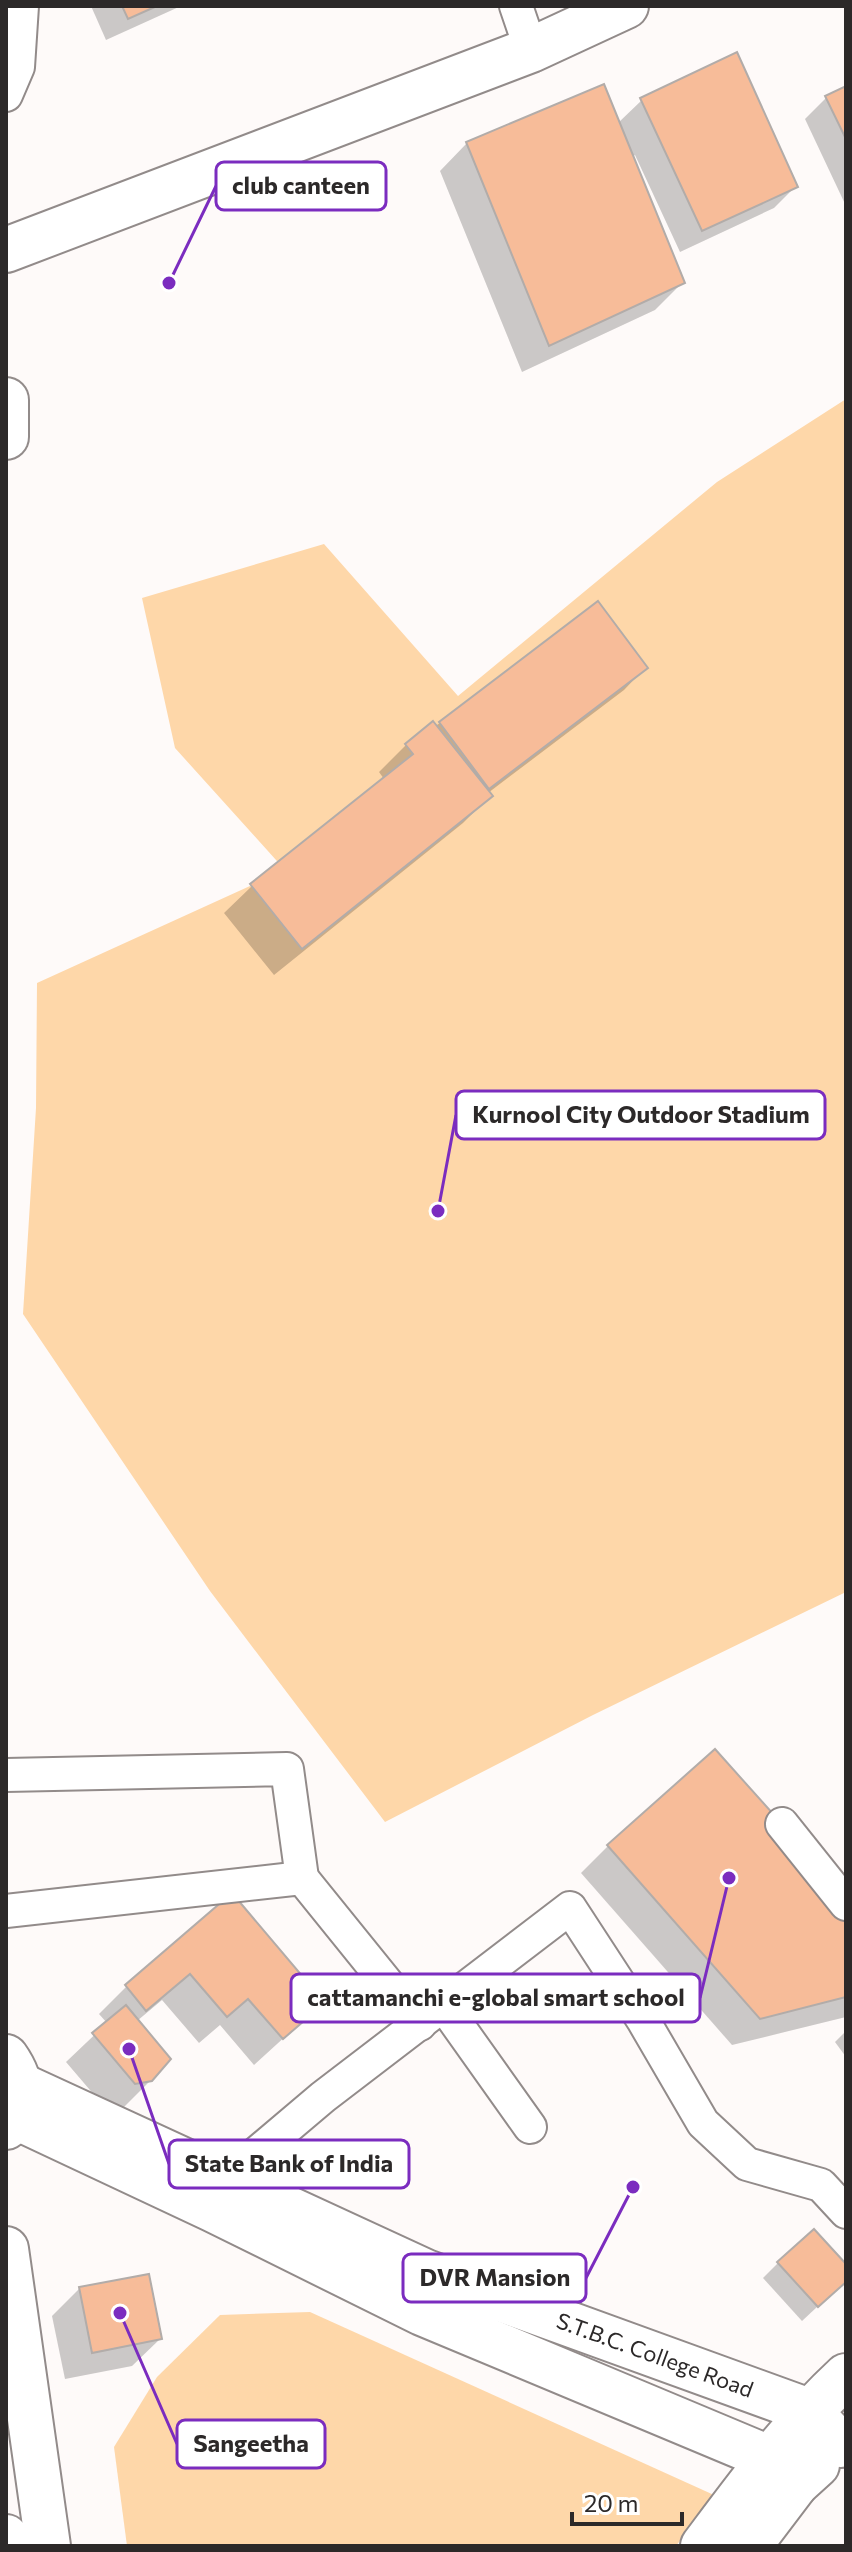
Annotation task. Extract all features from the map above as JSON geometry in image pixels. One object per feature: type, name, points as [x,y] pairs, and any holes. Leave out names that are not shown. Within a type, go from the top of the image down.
[{"type":"street","points":[[10,73],[22,6]]},
{"type":"street","points":[[516,6],[531,50]]},
{"type":"street","points":[[6,250],[531,50],[626,6]]},
{"type":"street","points":[[6,400],[6,437]]},
{"type":"street","points":[[6,1775],[287,1769],[302,1878],[432,2015],[530,2127]]},
{"type":"street","points":[[782,1824],[846,1904]]},
{"type":"street","points":[[6,1911],[302,1878]]},
{"type":"street","points":[[226,2179],[323,2097],[570,1908],[643,2020],[703,2123],[747,2164],[821,2185],[846,2212]]},
{"type":"street","points":[[12,2096],[422,2313],[782,2471]]},
{"type":"street","name":"S.T.B.C. College Road","points":[[12,2096],[226,2179],[426,2272],[809,2411],[843,2443]]},
{"type":"street","points":[[6,2249],[39,2503],[48,2546]]},
{"type":"street","points":[[547,2366],[559,2320]]},
{"type":"street","points":[[749,2546],[809,2411],[846,2376]]},
{"type":"street","points":[[703,2546],[782,2471],[843,2443]]},
{"type":"street","points":[[6,2537],[7,2546]]},
{"type":"shaded area","points":[[846,399],[846,1592],[593,1715],[385,1822],[210,1591],[23,1314],[36,1108],[37,983],[285,870],[175,748],[142,598],[324,544],[458,696],[717,482]]},
{"type":"shaded area","points":[[310,2312],[714,2495],[676,2546],[127,2546],[114,2447],[157,2377],[220,2315]]},
{"type":"building","points":[[122,6],[157,6],[128,19]]},
{"type":"building","points":[[737,52],[798,187],[702,231],[640,98]]},
{"type":"building","points":[[604,84],[685,283],[549,346],[466,142]]},
{"type":"building","points":[[846,86],[846,139],[825,96]]},
{"type":"building","points":[[598,601],[648,668],[489,789],[439,722]]},
{"type":"building","points":[[433,721],[493,796],[302,949],[250,884],[413,754],[405,744]]},
{"type":"building","points":[[715,1749],[782,1824],[846,1912],[846,1997],[760,2019],[607,1845]]},
{"type":"building","points":[[232,1893],[325,2003],[283,2039],[248,1999],[227,2017],[190,1974],[146,2011],[125,1985]]},
{"type":"building","points":[[126,2005],[171,2059],[152,2081],[135,2084],[92,2033]]},
{"type":"building","points":[[814,2229],[846,2264],[846,2282],[818,2307],[777,2262]]},
{"type":"building","points":[[149,2274],[162,2339],[92,2353],[79,2287]]},
{"type":"place","name":"club canteen","points":[[169,283]]},
{"type":"place","name":"Kurnool City Outdoor Stadium","points":[[438,1211]]},
{"type":"place","name":"cattamanchi e-global smart school","points":[[729,1878]]},
{"type":"place","name":"State Bank of India","points":[[129,2049]]},
{"type":"place","name":"DVR Mansion","points":[[633,2187]]},
{"type":"place","name":"Sangeetha","points":[[120,2313]]}]
